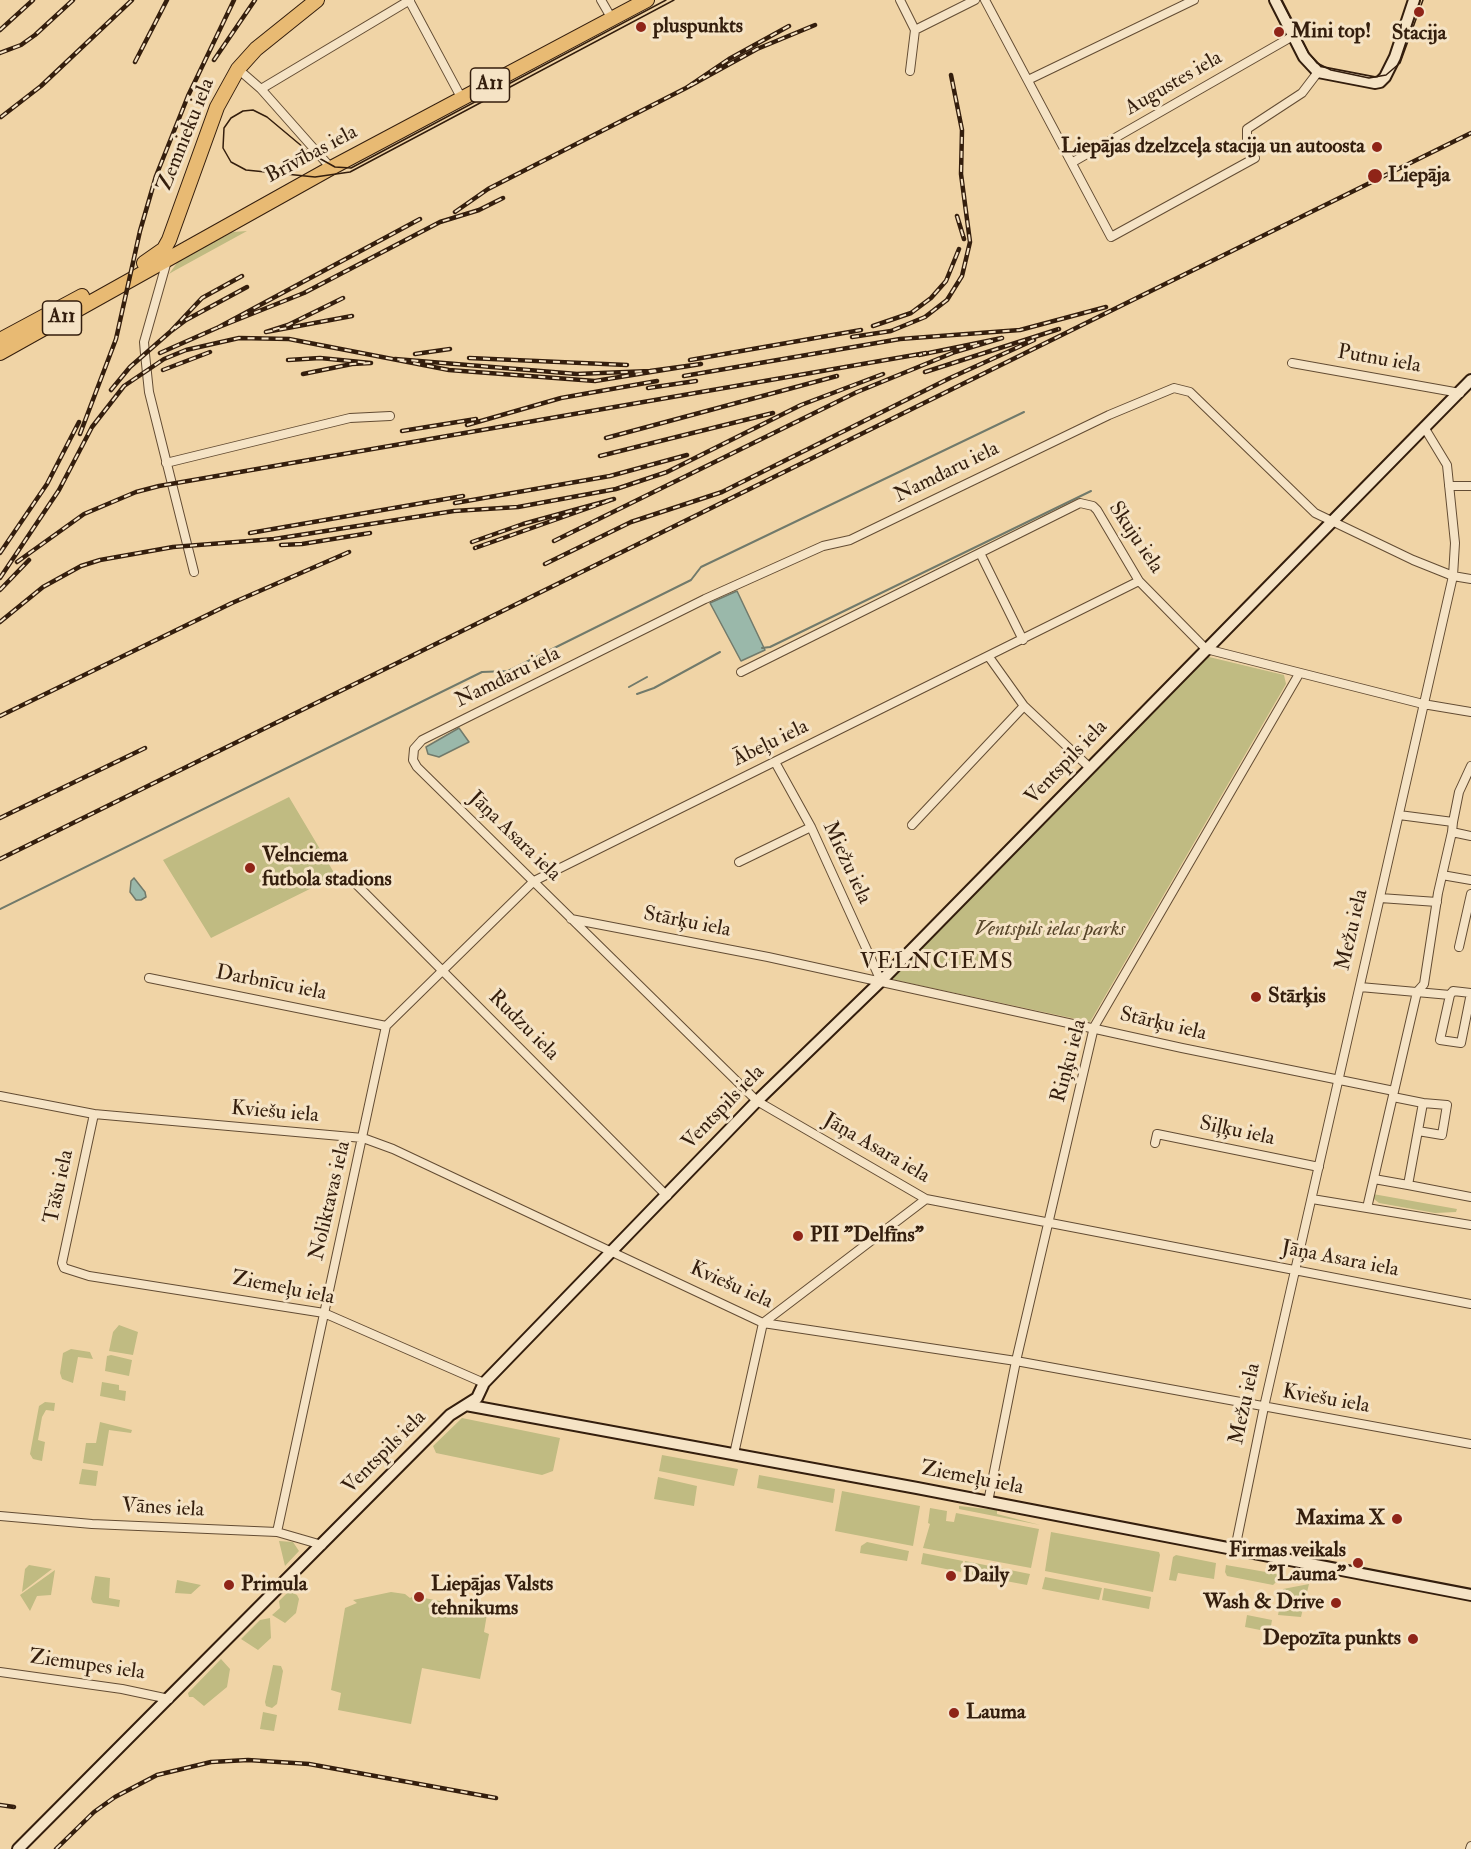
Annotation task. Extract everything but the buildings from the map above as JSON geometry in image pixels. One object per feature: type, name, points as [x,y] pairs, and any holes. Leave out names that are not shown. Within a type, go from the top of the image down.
[{"type":"highway","name":"Zemnieku iela","points":[[166,254],[179,235],[190,188],[217,106],[238,69],[256,49],[317,0]]},
{"type":"highway","name":"Brīvības iela","points":[[0,353],[166,254],[647,0]]},
{"type":"highway","name":"Brīvības iela","points":[[0,340],[148,261],[166,254]]},
{"type":"street","points":[[261,89],[410,0],[462,99]]},
{"type":"street","points":[[601,0],[612,19]]},
{"type":"street","points":[[900,0],[915,30],[910,71]]},
{"type":"street","points":[[915,30],[975,0]]},
{"type":"street","points":[[985,0],[1111,237],[1255,158],[1247,143],[1247,129],[1302,93],[1318,72]]},
{"type":"street","points":[[1172,0],[1176,8]]},
{"type":"street","points":[[1028,80],[1194,0]]},
{"type":"street","points":[[1275,0],[1304,57],[1318,72],[1375,83],[1385,77],[1395,57],[1414,0]]},
{"type":"street","name":"Augustes iela","points":[[1073,162],[1293,36]]},
{"type":"street","points":[[238,69],[261,89],[332,168]]},
{"type":"street","points":[[166,254],[144,342],[149,392],[194,572]]},
{"type":"street","name":"Putnu iela","points":[[1292,363],[1460,393]]},
{"type":"street","points":[[1460,393],[1471,380]]},
{"type":"street","name":"Namdaru iela","points":[[414,749],[422,740],[705,599],[823,546],[850,540],[1167,389],[1174,388],[1190,392],[1315,513],[1413,560],[1453,576],[1471,579]]},
{"type":"street","name":"Ventspils iela","points":[[18,1849],[450,1415],[477,1398],[484,1383],[757,1101],[881,981],[1089,767],[1460,393]]},
{"type":"street","points":[[166,463],[350,418],[390,416]]},
{"type":"street","name":"Mežu iela","points":[[1235,1549],[1264,1407],[1340,1081],[1453,576],[1455,551],[1447,465],[1424,427]]},
{"type":"street","points":[[1449,486],[1471,486]]},
{"type":"street","name":"Skuju iela","points":[[741,672],[1080,503],[1097,510],[1139,581],[1206,650]]},
{"type":"street","points":[[980,553],[1023,640]]},
{"type":"street","name":"Ābeļu iela","points":[[441,970],[534,881],[1139,581]]},
{"type":"street","points":[[1206,650],[1423,704],[1471,712]]},
{"type":"street","points":[[988,657],[1024,706],[1089,767]]},
{"type":"street","name":"Riņķu iela","points":[[988,1502],[1017,1361],[1094,1028],[1299,674]]},
{"type":"street","points":[[912,825],[1024,706]]},
{"type":"street","name":"Jāņa Asara iela","points":[[414,749],[413,760],[417,767],[757,1101],[926,1199],[1471,1304]]},
{"type":"street","name":"Miežu iela","points":[[775,762],[811,827],[881,981]]},
{"type":"street","points":[[1367,1208],[1418,992],[1424,984],[1437,902],[1459,792],[1471,766]]},
{"type":"street","points":[[1399,815],[1453,822]]},
{"type":"street","points":[[739,862],[811,827]]},
{"type":"street","points":[[1452,831],[1471,836]]},
{"type":"street","points":[[1442,875],[1471,880]]},
{"type":"street","name":"Rudzu iela","points":[[354,882],[667,1196]]},
{"type":"street","points":[[1459,947],[1463,926],[1468,927],[1471,894]]},
{"type":"street","points":[[1380,898],[1437,902]]},
{"type":"street","name":"Stārķu iela","points":[[571,919],[881,981],[1340,1081],[1423,1103],[1447,1105],[1442,1135],[1418,1131]]},
{"type":"street","points":[[386,1026],[441,970]]},
{"type":"street","name":"Darbnīcu iela","points":[[149,978],[386,1026]]},
{"type":"street","points":[[1360,987],[1450,995]]},
{"type":"street","points":[[1453,991],[1471,993],[1461,1043],[1440,1040],[1450,995],[1453,991]]},
{"type":"street","name":"Noliktavas iela","points":[[277,1532],[386,1026]]},
{"type":"street","name":"Kviešu iela","points":[[0,1096],[94,1114],[363,1138],[613,1251],[763,1323],[1017,1361],[1471,1444]]},
{"type":"street","points":[[1408,1185],[1423,1103]]},
{"type":"street","name":"Tāšu iela","points":[[64,1268],[62,1263],[94,1114]]},
{"type":"street","name":"Siļķu iela","points":[[1155,1143],[1157,1134],[1319,1167]]},
{"type":"street","points":[[1374,1179],[1471,1197]]},
{"type":"street","points":[[1312,1198],[1471,1225]]},
{"type":"street","points":[[734,1455],[763,1323],[926,1199]]},
{"type":"street","name":"Ziemeļu iela","points":[[64,1268],[89,1276],[324,1312],[484,1383]]},
{"type":"street","name":"Ziemeļu iela","points":[[466,1405],[1471,1595]]},
{"type":"street","name":"Vānes iela","points":[[0,1516],[45,1521],[277,1532],[300,1536],[322,1545]]},
{"type":"street","name":"Ziemupes iela","points":[[0,1672],[122,1689],[169,1699]]},
{"type":"green space","points":[[247,231],[169,274],[179,260],[233,232]]},
{"type":"green space","name":"Ventspils ielas parks","points":[[1205,656],[1284,675],[1286,684],[1090,1022],[895,980],[892,977]]},
{"type":"green space","name":"Velnciema futbola stadions","points":[[289,797],[336,876],[211,938],[163,860]]},
{"type":"green space","points":[[1373,1194],[1457,1209],[1456,1212],[1435,1213],[1379,1203],[1374,1199]]},
{"type":"green space","points":[[119,1325],[138,1332],[133,1355],[109,1351],[113,1332]]},
{"type":"green space","points":[[71,1349],[90,1352],[93,1359],[78,1357],[73,1383],[62,1379],[60,1373],[63,1353]]},
{"type":"green space","points":[[107,1356],[132,1360],[129,1376],[105,1371]]},
{"type":"green space","points":[[102,1382],[119,1385],[119,1390],[126,1391],[125,1401],[100,1396]]},
{"type":"green space","points":[[45,1402],[55,1403],[54,1411],[46,1410],[42,1417],[38,1440],[45,1442],[42,1461],[33,1459],[30,1454],[39,1406]]},
{"type":"green space","points":[[462,1418],[560,1438],[553,1471],[542,1475],[436,1453],[433,1446]]},
{"type":"green space","points":[[100,1422],[132,1430],[131,1433],[109,1430],[103,1466],[83,1463],[86,1443],[96,1443]]},
{"type":"green space","points":[[662,1455],[738,1469],[734,1486],[659,1471]]},
{"type":"green space","points":[[82,1469],[98,1471],[96,1486],[79,1484]]},
{"type":"green space","points":[[759,1475],[835,1489],[833,1503],[757,1488]]},
{"type":"green space","points":[[658,1477],[697,1486],[694,1506],[654,1499]]},
{"type":"green space","points":[[842,1491],[920,1506],[913,1546],[835,1531]]},
{"type":"green space","points":[[959,1506],[997,1510],[997,1514],[1040,1525],[959,1509]]},
{"type":"green space","points":[[930,1508],[947,1511],[946,1521],[954,1522],[956,1513],[1039,1529],[1031,1568],[923,1548],[930,1524],[928,1523]]},
{"type":"green space","points":[[1051,1532],[1159,1552],[1153,1592],[1045,1571]]},
{"type":"green space","points":[[279,1541],[293,1542],[299,1551],[285,1566]]},
{"type":"green space","points":[[867,1542],[909,1551],[907,1561],[860,1553],[861,1546]]},
{"type":"green space","points":[[923,1553],[963,1561],[961,1572],[921,1564]]},
{"type":"green space","points":[[1176,1555],[1216,1563],[1214,1579],[1178,1573],[1176,1581],[1169,1580],[1173,1557]]},
{"type":"green space","points":[[965,1561],[1030,1574],[1027,1585],[963,1573]]},
{"type":"green space","points":[[29,1565],[52,1569],[22,1592],[25,1569]]},
{"type":"green space","points":[[1226,1565],[1283,1575],[1273,1585],[1227,1576]]},
{"type":"green space","points":[[55,1570],[51,1595],[37,1596],[30,1611],[20,1595]]},
{"type":"green space","points":[[95,1576],[110,1578],[109,1598],[120,1600],[119,1607],[93,1603],[91,1599]]},
{"type":"green space","points":[[1045,1577],[1102,1588],[1099,1600],[1042,1589]]},
{"type":"green space","points":[[177,1580],[201,1585],[191,1594],[175,1593]]},
{"type":"green space","points":[[1309,1584],[1301,1617],[1278,1615],[1283,1589]]},
{"type":"green space","points":[[1104,1588],[1151,1597],[1149,1609],[1102,1600]]},
{"type":"green space","points":[[289,1591],[297,1595],[299,1599],[296,1613],[285,1623],[272,1615],[280,1608],[279,1601]]},
{"type":"green space","points":[[391,1592],[405,1594],[410,1598],[414,1596],[440,1601],[456,1608],[487,1614],[484,1632],[489,1634],[480,1679],[422,1668],[411,1724],[338,1710],[341,1693],[331,1690],[345,1608],[357,1603],[353,1600]]},
{"type":"green space","points":[[1247,1615],[1272,1620],[1270,1632],[1245,1627]]},
{"type":"green space","points":[[270,1618],[271,1638],[258,1650],[241,1639],[260,1620]]},
{"type":"green space","points":[[221,1659],[230,1669],[227,1687],[204,1706],[193,1697],[189,1697],[188,1693]]},
{"type":"green space","points":[[273,1665],[281,1666],[283,1671],[277,1704],[272,1708],[266,1706],[265,1702]]},
{"type":"green space","points":[[263,1712],[277,1715],[274,1731],[260,1729]]},
{"type":"shaded area","points":[[737,591],[765,650],[741,661],[710,603]]},
{"type":"shaded area","points":[[459,728],[469,742],[439,757],[428,754],[426,747]]},
{"type":"shaded area","points":[[134,878],[145,892],[146,897],[141,900],[136,900],[130,892],[131,881]]},
{"type":"waterway","points":[[0,909],[482,672],[508,671],[691,580],[701,567],[1024,412]]},
{"type":"waterway","points":[[762,648],[770,647],[1091,491]]},
{"type":"waterway","points":[[637,694],[654,688],[720,652]]},
{"type":"waterway","points":[[629,687],[647,677]]},
{"type":"tram line","points":[[666,0],[351,168],[335,167],[310,153],[267,117],[253,110],[243,111],[231,118],[224,128],[223,148],[231,162],[246,170],[315,177],[350,172],[674,0]]},
{"type":"tram line","points":[[1281,0],[1308,52],[1317,63],[1331,70],[1369,78],[1386,75],[1400,63],[1423,0]]},
{"type":"railway","points":[[0,30],[33,0]]},
{"type":"railway","points":[[0,53],[21,45],[35,35],[73,0]]},
{"type":"railway","points":[[1,117],[41,86],[132,0]]},
{"type":"railway","points":[[135,62],[167,0]]},
{"type":"railway","points":[[80,434],[116,339],[140,231],[156,176],[188,96],[234,0]]},
{"type":"railway","points":[[214,60],[255,0]]},
{"type":"railway","points":[[789,26],[729,59],[686,88],[757,49],[815,25]]},
{"type":"railway","points":[[852,337],[891,331],[925,317],[947,300],[962,276],[970,242],[961,174],[962,130],[951,75]]},
{"type":"railway","points":[[455,212],[488,189],[686,88]]},
{"type":"railway","points":[[0,859],[1471,133]]},
{"type":"railway","points":[[420,219],[219,327],[304,293],[440,222],[479,210],[503,198]]},
{"type":"railway","points":[[957,216],[964,239]]},
{"type":"railway","points":[[873,326],[911,313],[931,298],[946,281],[959,249]]},
{"type":"railway","points":[[242,276],[202,298],[170,332],[186,320],[247,287]]},
{"type":"railway","points":[[343,298],[288,325],[266,332],[352,316]]},
{"type":"railway","points":[[684,376],[900,339],[1020,330],[1106,307]]},
{"type":"railway","points":[[160,353],[219,327]]},
{"type":"railway","points":[[925,372],[1059,329]]},
{"type":"railway","points":[[690,360],[861,330]]},
{"type":"railway","points":[[111,390],[130,367],[170,332]]},
{"type":"railway","points":[[0,578],[59,490],[92,427],[124,386],[164,359],[186,350],[239,338],[289,339],[449,370],[595,381],[701,364],[650,371],[577,374],[395,359]]},
{"type":"railway","points":[[554,541],[857,392],[955,352],[1002,338],[919,355]]},
{"type":"railway","points":[[545,564],[631,522],[722,492],[950,378],[1034,340]]},
{"type":"railway","points":[[415,354],[450,349]]},
{"type":"railway","points":[[163,370],[210,352]]},
{"type":"railway","points":[[17,562],[84,514],[136,492],[159,486],[926,353]]},
{"type":"railway","points":[[288,360],[320,358],[371,363],[352,364],[303,374]]},
{"type":"railway","points":[[469,358],[627,365]]},
{"type":"railway","points":[[0,622],[43,587],[81,566],[100,560],[173,547],[274,539],[454,511],[518,507],[616,489],[667,472],[801,405],[883,374]]},
{"type":"railway","points":[[606,438],[837,376]]},
{"type":"railway","points":[[467,425],[561,398],[657,381]]},
{"type":"railway","points":[[648,388],[696,381]]},
{"type":"railway","points":[[600,456],[773,413]]},
{"type":"railway","points":[[402,431],[476,419]]},
{"type":"railway","points":[[0,553],[47,484],[79,422]]},
{"type":"railway","points":[[455,503],[610,476],[687,455]]},
{"type":"railway","points":[[250,533],[463,496]]},
{"type":"railway","points":[[472,542],[523,524],[614,499],[475,548]]},
{"type":"railway","points":[[281,545],[302,544],[370,533]]},
{"type":"railway","points":[[0,716],[232,603],[349,552]]},
{"type":"railway","points":[[0,590],[29,560]]},
{"type":"railway","points":[[0,818],[145,748]]},
{"type":"railway","points":[[56,1849],[94,1812],[115,1797],[157,1775],[211,1762],[248,1760],[309,1764],[496,1798]]},
{"type":"railway","points":[[0,1805],[14,1807]]},
{"type":"place","name":"Stacija","points":[[1419,12]]},
{"type":"place","name":"pluspunkts","points":[[641,27]]},
{"type":"place","name":"Mini top!","points":[[1279,32]]},
{"type":"place","name":"Liepājas dzelzceļa stacija un autoosta","points":[[1377,147]]},
{"type":"place","name":"Liepāja","points":[[1375,176]]},
{"type":"place","name":"Velnciema futbola stadions","points":[[250,868]]},
{"type":"place","name":"Stārķis","points":[[1256,997]]},
{"type":"place","name":"PII \"Delfīns\"","points":[[798,1236]]},
{"type":"place","name":"Maxima X","points":[[1397,1519]]},
{"type":"place","name":"Firmas veikals \"Lauma\"","points":[[1358,1563]]},
{"type":"place","name":"Daily","points":[[951,1576]]},
{"type":"place","name":"Primula","points":[[229,1585]]},
{"type":"place","name":"Liepājas Valsts tehnikums","points":[[419,1597]]},
{"type":"place","name":"Wash & Drive","points":[[1336,1603]]},
{"type":"place","name":"Depozīta punkts","points":[[1413,1639]]},
{"type":"place","name":"Lauma","points":[[954,1713]]},
{"type":"district","name":"VELNCIEMS","points":[[937,963]]}]
